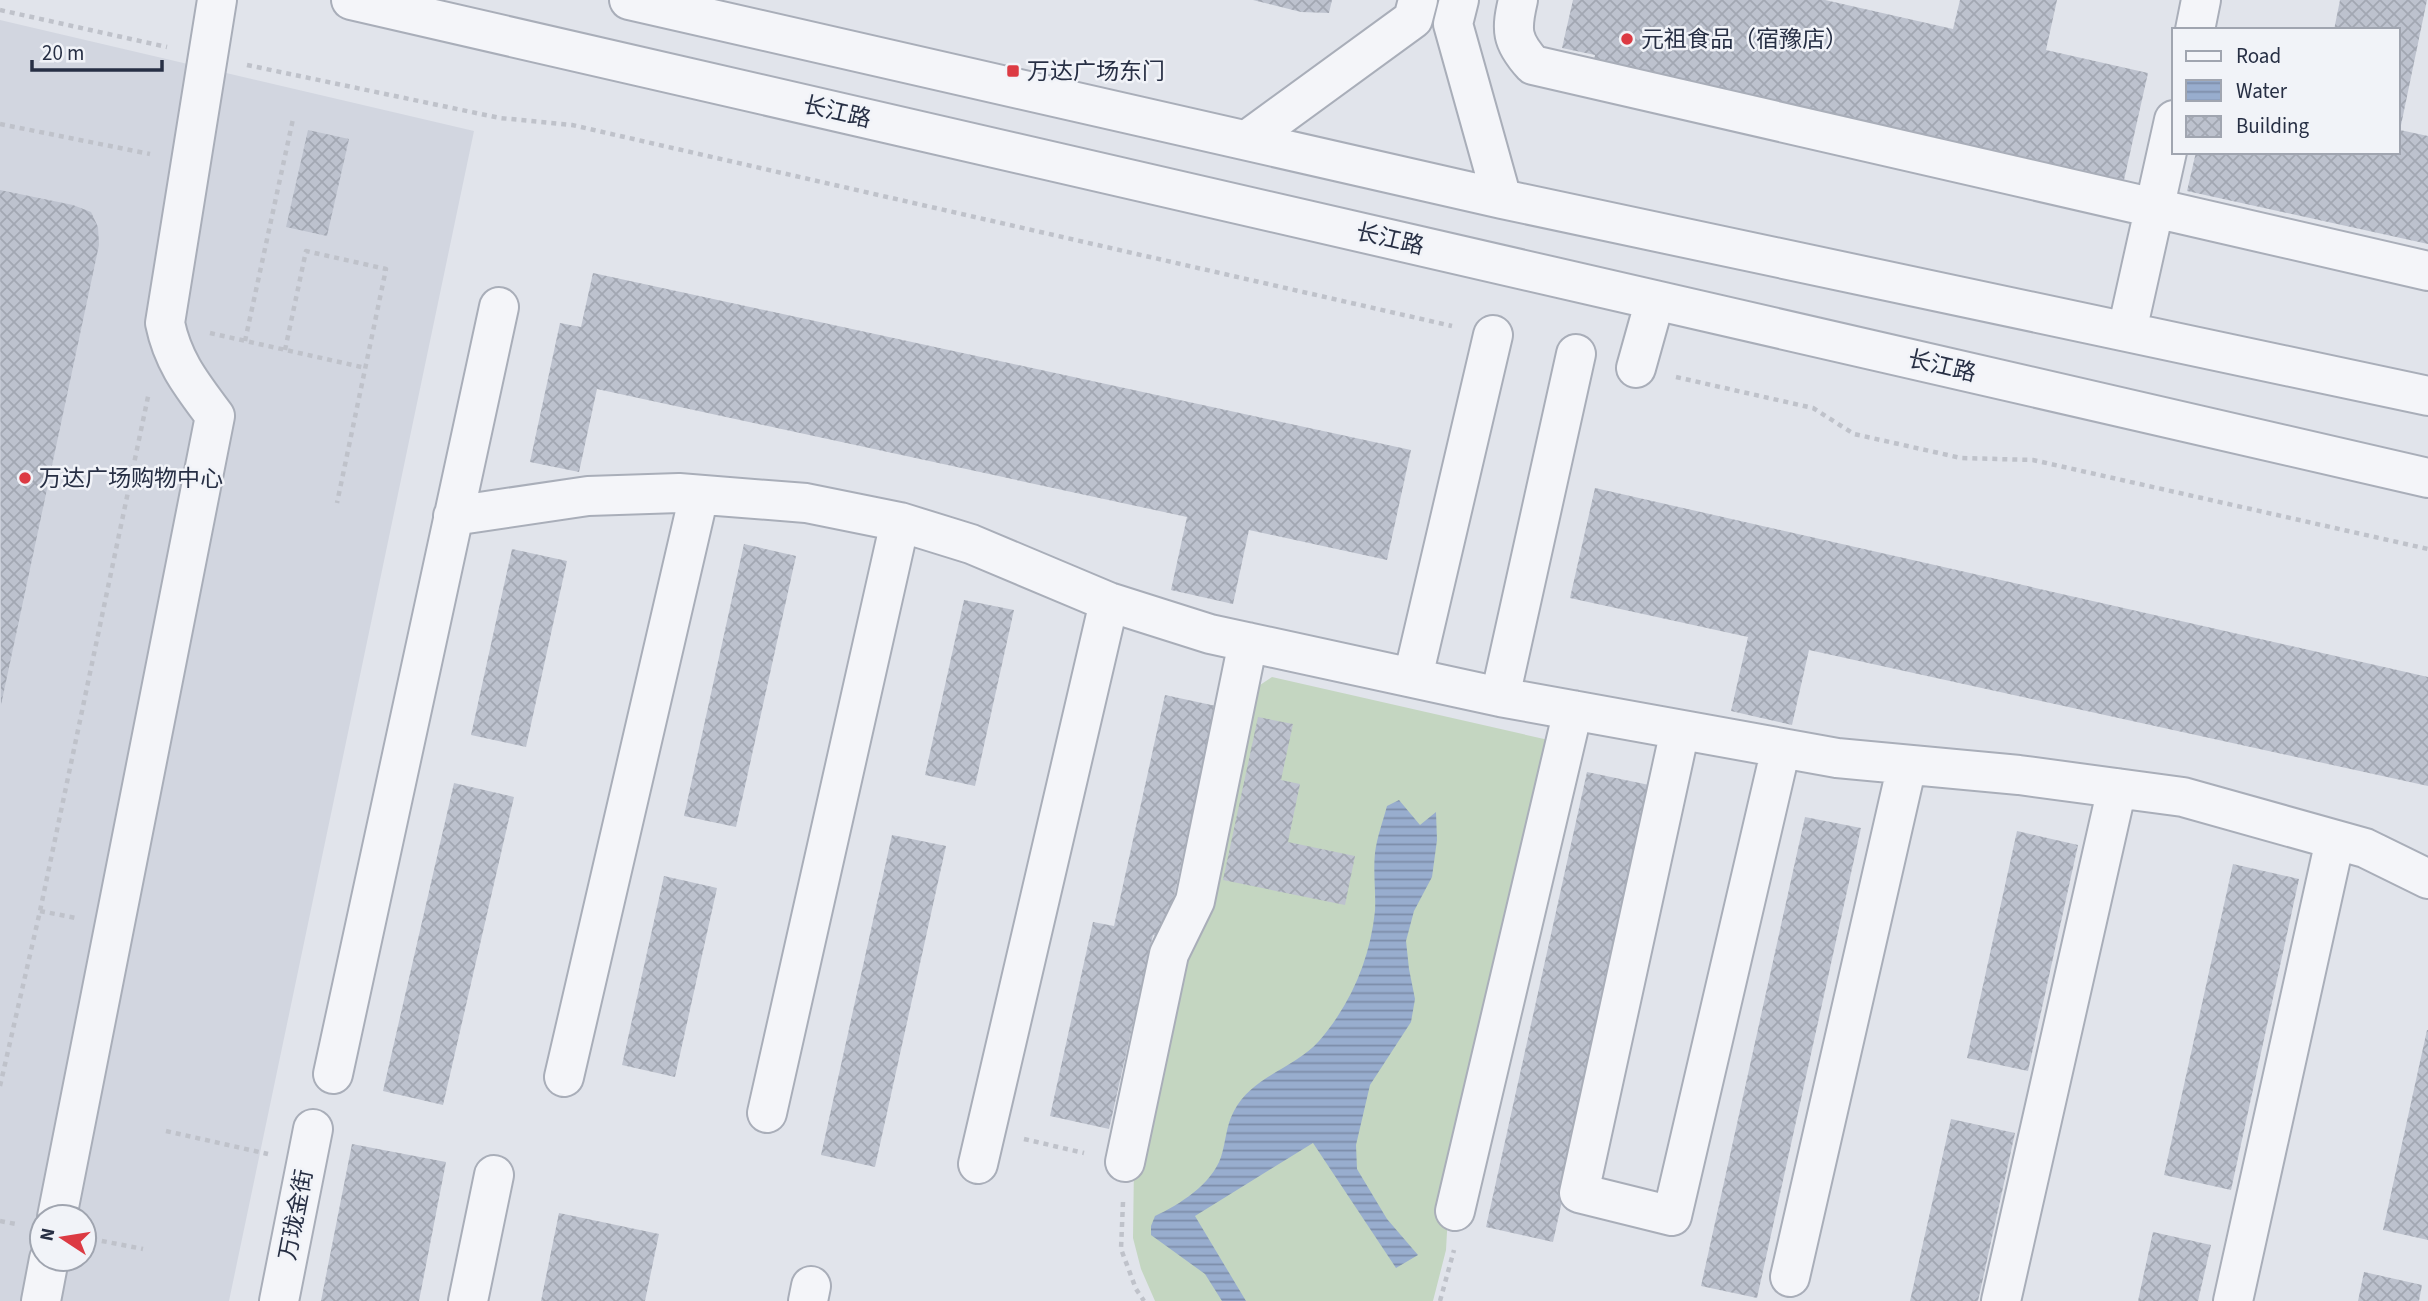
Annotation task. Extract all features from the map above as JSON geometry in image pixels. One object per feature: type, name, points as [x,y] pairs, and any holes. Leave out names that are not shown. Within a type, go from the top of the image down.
[{"type":"street","points":[[60,1203],[215,416],[189,381],[170,347],[165,323],[217,0]]},
{"type":"street","name":"长江路","points":[[351,0],[2428,478]]},
{"type":"street","points":[[629,0],[1502,199],[2428,396]]},
{"type":"street","points":[[1247,140],[1413,19],[1418,0]]},
{"type":"street","points":[[1459,0],[1453,24],[1502,199]]},
{"type":"street","points":[[1518,0],[1511,27],[1519,50],[1533,65],[2428,271]]},
{"type":"street","points":[[2194,28],[2201,0]]},
{"type":"street","points":[[2127,331],[2172,129]]},
{"type":"street","points":[[1636,368],[1655,300]]},
{"type":"street","points":[[333,1074],[499,307]]},
{"type":"street","points":[[1413,677],[1493,335]]},
{"type":"street","points":[[1500,697],[1576,354]]},
{"type":"street","points":[[453,516],[588,496],[679,493],[806,503],[900,522],[971,544],[1109,602],[1210,634],[1500,697],[1837,758],[2019,775],[2183,797],[2365,848],[2428,879]]},
{"type":"street","points":[[564,1077],[699,495]]},
{"type":"street","points":[[767,1113],[900,522]]},
{"type":"street","points":[[978,1164],[1109,602]]},
{"type":"street","points":[[1125,1162],[1169,954],[1195,901],[1248,642]]},
{"type":"street","points":[[1455,1211],[1573,710]]},
{"type":"street","points":[[1680,730],[1579,1193],[1672,1216],[1781,748]]},
{"type":"street","points":[[1790,1277],[1907,765]]},
{"type":"street","points":[[2001,1301],[2117,788]]},
{"type":"street","points":[[2233,1301],[2335,840]]},
{"type":"street","name":"万珑金街","points":[[279,1301],[310,1146]]},
{"type":"street","points":[[468,1301],[494,1175]]},
{"type":"street","points":[[41,1301],[46,1273]]},
{"type":"path","points":[[0,10],[500,118],[572,125],[1493,335]]},
{"type":"path","points":[[245,341],[293,119]]},
{"type":"path","points":[[0,124],[191,162]]},
{"type":"path","points":[[285,350],[306,251],[386,269],[337,503]]},
{"type":"path","points":[[165,323],[366,368]]},
{"type":"path","points":[[1636,368],[1813,408],[1854,434],[1961,458],[2033,460],[2428,548]]},
{"type":"path","points":[[0,1086],[40,912],[149,389]]},
{"type":"path","points":[[166,1131],[310,1146]]},
{"type":"path","points":[[1440,1301],[1454,1251],[1455,1211]]},
{"type":"path","points":[[98,1240],[143,1249]]},
{"type":"shaded area","points":[[0,20],[474,131],[229,1301],[0,1301]]},
{"type":"green space","points":[[1272,677],[1553,741],[1448,1214],[1446,1250],[1433,1301],[1155,1301],[1141,1269],[1133,1238],[1134,1164],[1174,979],[1213,897],[1260,685]]},
{"type":"water","points":[[1399,800],[1420,825],[1436,812],[1437,840],[1432,877],[1414,911],[1406,941],[1415,999],[1411,1022],[1370,1085],[1356,1145],[1357,1169],[1387,1219],[1418,1255],[1396,1268],[1313,1143],[1195,1216],[1246,1301],[1222,1301],[1205,1274],[1151,1235],[1151,1226],[1155,1216],[1184,1200],[1202,1185],[1217,1167],[1231,1116],[1242,1099],[1262,1081],[1309,1051],[1341,1012],[1357,980],[1369,946],[1375,911],[1375,853],[1380,829],[1387,806]]},
{"type":"building","points":[[1253,0],[1332,0],[1329,13],[1301,12]]},
{"type":"building","points":[[1573,0],[1825,0],[1953,29],[1960,0],[2057,0],[2046,50],[2148,73],[2124,180],[1594,60],[1595,55],[1562,48]]},
{"type":"building","points":[[2340,0],[2427,0],[2400,130],[2400,28],[2334,28]]},
{"type":"building","points":[[308,130],[349,139],[327,236],[286,227]]},
{"type":"building","points":[[2400,130],[2428,136],[2428,244],[2187,191],[2196,154],[2400,154]]},
{"type":"building","name":"万达广场购物中心","points":[[0,190],[73,205],[91,212],[98,227],[99,245],[1,705]]},
{"type":"building","points":[[593,273],[1411,450],[1387,560],[1249,530],[1233,604],[1171,590],[1187,517],[597,389],[579,472],[530,462],[560,323],[581,327]]},
{"type":"building","points":[[1595,488],[2428,677],[2428,786],[1809,650],[1792,725],[1731,711],[1748,637],[1570,598]]},
{"type":"building","points":[[744,544],[796,556],[736,827],[684,816]]},
{"type":"building","points":[[512,549],[567,561],[526,747],[471,735]]},
{"type":"building","points":[[964,600],[1014,610],[975,786],[925,775]]},
{"type":"building","points":[[1165,695],[1216,706],[1165,938],[1153,935],[1109,1129],[1050,1116],[1093,922],[1114,926]]},
{"type":"building","points":[[1258,717],[1293,724],[1281,780],[1300,784],[1288,842],[1355,856],[1345,905],[1223,880]]},
{"type":"building","points":[[1587,772],[1654,786],[1553,1242],[1486,1227]]},
{"type":"building","points":[[454,783],[514,797],[443,1105],[383,1091]]},
{"type":"building","points":[[1805,817],[1861,828],[1757,1298],[1701,1286]]},
{"type":"building","points":[[2017,831],[2078,845],[2028,1071],[1967,1058]]},
{"type":"building","points":[[892,835],[946,846],[875,1167],[821,1155]]},
{"type":"building","points":[[2233,864],[2299,879],[2231,1190],[2164,1175]]},
{"type":"building","points":[[664,876],[717,888],[675,1077],[622,1065]]},
{"type":"building","points":[[2428,1030],[2428,1240],[2383,1230]]},
{"type":"building","points":[[1951,1119],[2015,1133],[1978,1301],[1910,1301]]},
{"type":"building","points":[[352,1144],[446,1162],[419,1301],[321,1301]]},
{"type":"building","points":[[559,1213],[659,1234],[645,1301],[541,1301]]},
{"type":"building","points":[[2153,1232],[2211,1245],[2198,1301],[2138,1301]]},
{"type":"building","points":[[2364,1272],[2422,1285],[2419,1301],[2358,1301]]},
{"type":"place","name":"元祖食品（宿豫店）","points":[[1627,39]]},
{"type":"place","name":"万达广场东门","points":[[1013,71]]},
{"type":"place","name":"万达广场购物中心","points":[[25,478]]}]
